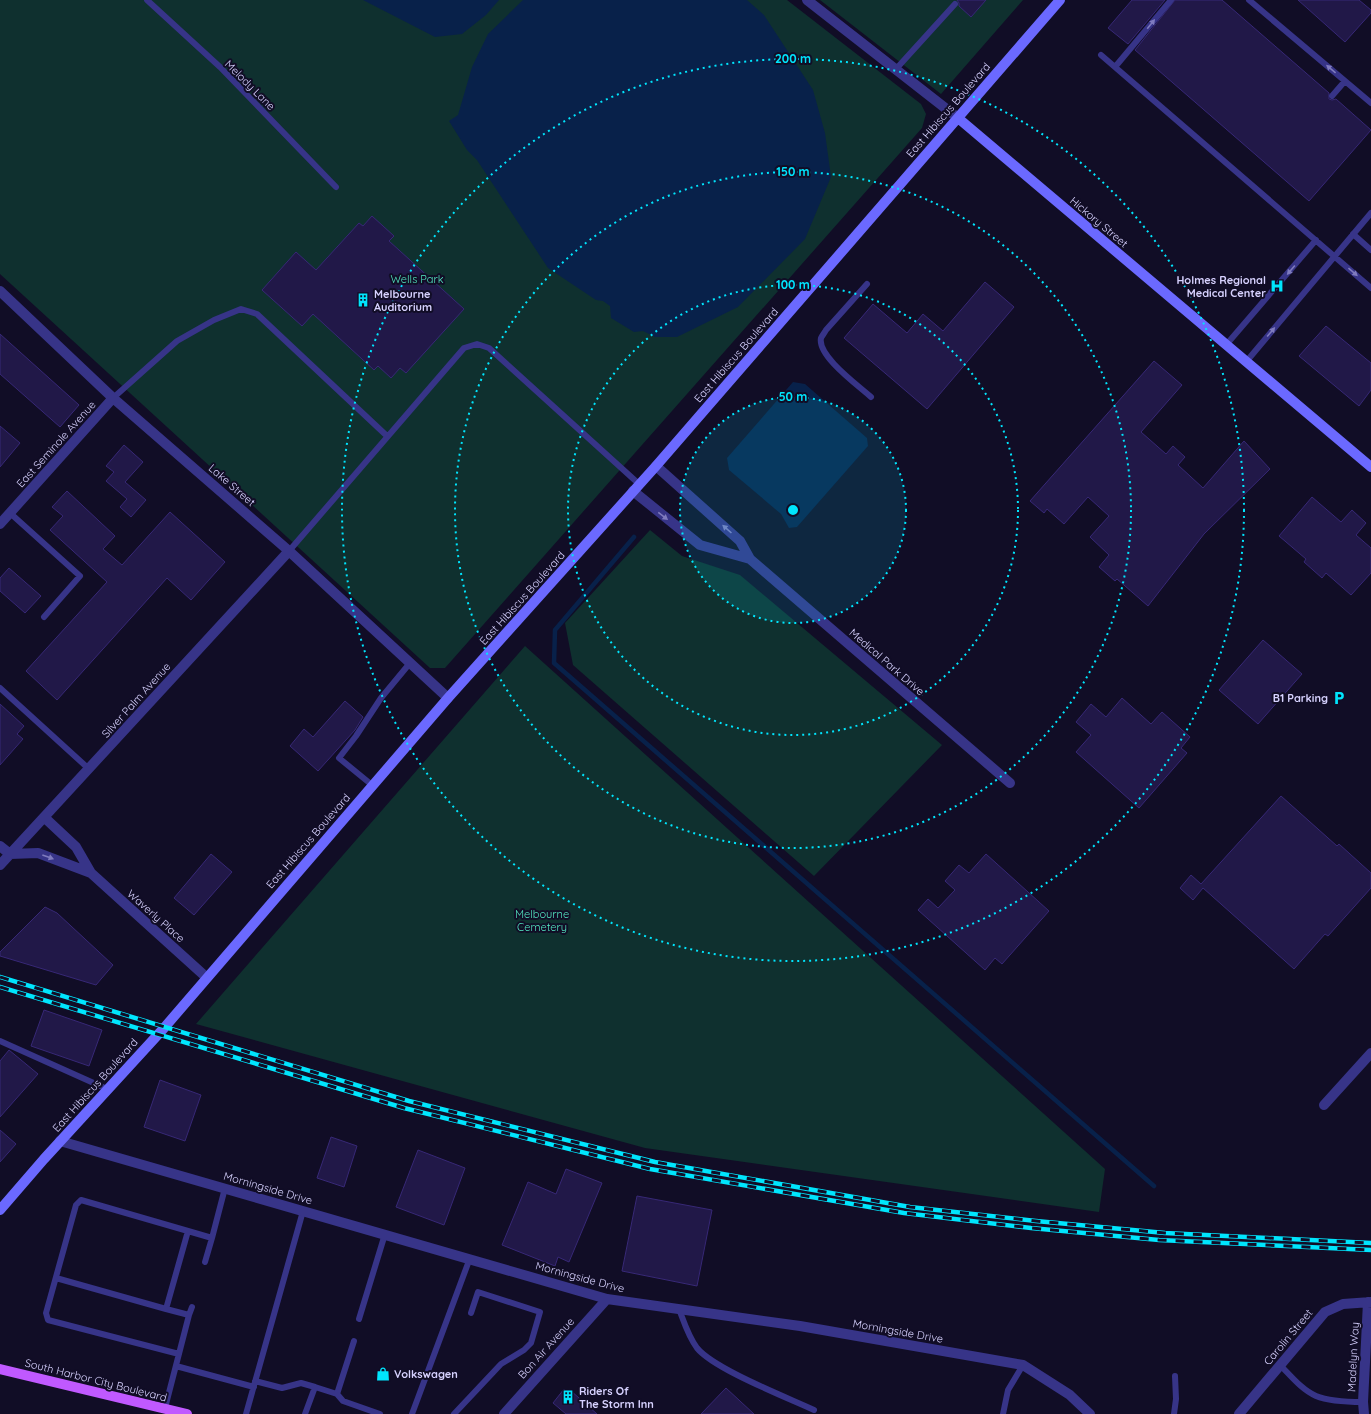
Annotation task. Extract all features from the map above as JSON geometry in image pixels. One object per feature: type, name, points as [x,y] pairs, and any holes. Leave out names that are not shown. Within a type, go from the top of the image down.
[{"type":"main road","name":"South Harbor City Boulevard","points":[[0,1369],[187,1414]]},
{"type":"street","name":"Hickory Street","points":[[807,0],[958,118],[1371,467]]},
{"type":"street","name":"East Hibiscus Boulevard","points":[[0,1210],[60,1141],[164,1028],[206,977],[372,785],[656,466],[1060,0]]},
{"type":"street","name":"Lake Street","points":[[0,291],[113,398],[289,551],[448,698]]},
{"type":"street","name":"East Seminole Avenue","points":[[0,524],[113,398]]},
{"type":"street","name":"Medical Park Drive","points":[[656,466],[740,541],[750,559],[1010,783]]},
{"type":"street","name":"Medical Park Drive","points":[[636,488],[700,546],[750,559]]},
{"type":"street","name":"Silver Palm Avenue","points":[[0,865],[45,818],[289,551]]},
{"type":"street","name":"Waverly Place","points":[[45,818],[76,848],[91,873],[206,977]]},
{"type":"street","points":[[0,846],[10,854]]},
{"type":"street","name":"Waverly Place","points":[[10,854],[38,854],[91,873]]},
{"type":"street","points":[[1324,1105],[1371,1053]]},
{"type":"street","name":"Morningside Drive","points":[[60,1141],[470,1258],[607,1299],[800,1326],[1023,1365],[1070,1395],[1090,1414]]},
{"type":"street","name":"Bon Air Avenue","points":[[504,1414],[607,1299]]},
{"type":"street","name":"Carolin Street","points":[[1239,1414],[1325,1312],[1343,1304],[1369,1302]]},
{"type":"street","name":"Madelyn Way","points":[[1364,1414],[1363,1402],[1369,1302]]},
{"type":"lane","name":"Melody Lane","points":[[147,0],[220,67],[336,187]]},
{"type":"lane","points":[[1114,67],[1171,0]]},
{"type":"lane","points":[[1249,0],[1371,103]]},
{"type":"lane","points":[[896,69],[956,4]]},
{"type":"lane","points":[[1101,55],[1371,288]]},
{"type":"lane","points":[[1332,96],[1345,81]]},
{"type":"lane","points":[[1246,362],[1371,213]]},
{"type":"lane","points":[[1353,234],[1371,250]]},
{"type":"lane","points":[[1226,345],[1316,240]]},
{"type":"lane","points":[[867,284],[826,330],[821,339],[823,350],[829,360],[871,397]]},
{"type":"lane","points":[[113,398],[177,341],[214,320],[242,309],[257,314],[387,436]]},
{"type":"lane","points":[[289,551],[464,348],[477,344],[489,348],[636,488]]},
{"type":"lane","points":[[10,513],[80,576],[44,617]]},
{"type":"lane","points":[[372,785],[339,758],[356,736],[381,698],[410,663]]},
{"type":"lane","points":[[0,688],[89,769]]},
{"type":"lane","points":[[0,1041],[107,1089]]},
{"type":"lane","points":[[205,1262],[225,1188]]},
{"type":"lane","points":[[179,1354],[48,1320],[46,1313],[76,1205],[81,1200],[212,1238]]},
{"type":"lane","points":[[246,1414],[303,1211]]},
{"type":"lane","points":[[166,1309],[188,1232]]},
{"type":"lane","points":[[360,1319],[385,1234]]},
{"type":"lane","points":[[412,1414],[470,1258]]},
{"type":"lane","points":[[56,1278],[189,1316]]},
{"type":"lane","points":[[454,1414],[501,1364],[524,1350],[531,1343],[540,1312],[478,1292],[471,1313]]},
{"type":"lane","points":[[165,1408],[192,1307]]},
{"type":"lane","points":[[679,1309],[688,1334],[698,1349],[716,1364],[814,1410]]},
{"type":"lane","points":[[337,1394],[354,1341]]},
{"type":"lane","points":[[1003,1414],[1008,1390],[1023,1365]]},
{"type":"lane","points":[[176,1366],[254,1387]]},
{"type":"lane","points":[[1280,1366],[1300,1385],[1316,1396],[1349,1402],[1363,1402]]},
{"type":"lane","points":[[1174,1414],[1176,1399],[1175,1376]]},
{"type":"lane","points":[[255,1381],[282,1388],[301,1383],[337,1394],[343,1401],[380,1414]]},
{"type":"lane","points":[[305,1414],[315,1387]]},
{"type":"green space","name":"Wells Park","points":[[0,0],[787,0],[921,104],[926,114],[922,128],[445,668],[430,668],[0,274]]},
{"type":"green space","points":[[820,0],[1023,0],[941,94]]},
{"type":"green space","points":[[650,530],[682,556],[740,575],[942,745],[814,876],[573,665],[565,623]]},
{"type":"green space","name":"Melbourne Cemetery","points":[[525,646],[1105,1169],[1099,1212],[645,1148],[196,1024]]},
{"type":"water","points":[[363,0],[499,0],[486,15],[462,34],[435,37]]},
{"type":"water","points":[[523,0],[747,0],[764,15],[813,90],[825,133],[831,177],[805,239],[738,307],[677,337],[655,337],[643,331],[634,332],[611,318],[610,306],[603,301],[596,300],[548,268],[477,160],[467,150],[449,121],[458,115],[472,67],[488,34]]},
{"type":"water","points":[[793,382],[805,384],[867,438],[868,446],[797,527],[789,528],[781,514],[729,470],[727,458]]},
{"type":"building","points":[[957,0],[986,0],[971,17],[959,6]]},
{"type":"building","points":[[1132,0],[1165,0],[1128,44],[1108,28]]},
{"type":"building","points":[[1175,0],[1222,0],[1329,93],[1329,99],[1336,99],[1371,130],[1309,201],[1135,50]]},
{"type":"building","points":[[1298,0],[1359,0],[1371,10],[1371,13],[1345,42]]},
{"type":"building","name":"Melbourne Auditorium","points":[[372,216],[394,236],[389,241],[464,309],[406,373],[400,368],[391,378],[378,366],[374,370],[313,314],[302,326],[262,290],[296,252],[316,270],[359,223],[363,226]]},
{"type":"building","points":[[985,282],[1014,307],[927,409],[844,338],[873,304],[907,333],[923,314],[943,331]]},
{"type":"building","points":[[1326,326],[1371,363],[1371,390],[1359,406],[1299,356]]},
{"type":"building","points":[[0,334],[79,405],[60,427],[0,374]]},
{"type":"building","points":[[1154,361],[1182,385],[1141,432],[1166,454],[1173,446],[1185,457],[1178,465],[1203,488],[1244,441],[1270,469],[1204,534],[1148,606],[1117,579],[1115,581],[1099,567],[1109,555],[1090,537],[1109,516],[1088,497],[1064,524],[1047,509],[1044,513],[1030,501]]},
{"type":"building","points":[[0,426],[20,443],[0,467]]},
{"type":"building","points":[[124,445],[143,462],[125,482],[146,500],[131,517],[120,507],[127,499],[106,481],[114,472],[106,466]]},
{"type":"building","points":[[67,491],[115,536],[103,549],[122,565],[170,512],[225,562],[191,600],[167,578],[57,700],[26,671],[107,582],[50,530],[63,516],[52,507]]},
{"type":"building","points":[[1312,497],[1341,522],[1352,510],[1366,523],[1356,535],[1371,548],[1371,573],[1351,595],[1326,573],[1322,578],[1304,562],[1306,559],[1279,536]]},
{"type":"building","points":[[9,568],[41,596],[25,613],[0,591],[0,578]]},
{"type":"building","points":[[1263,640],[1302,674],[1258,724],[1219,690]]},
{"type":"building","points":[[1122,698],[1151,724],[1162,712],[1190,737],[1181,748],[1187,753],[1139,808],[1076,752],[1091,735],[1076,722],[1091,704],[1106,717]]},
{"type":"building","points":[[345,701],[363,717],[355,730],[318,771],[290,746],[304,729],[313,737]]},
{"type":"building","points":[[0,704],[24,726],[17,734],[23,739],[0,765]]},
{"type":"building","points":[[1281,796],[1337,846],[1339,844],[1371,873],[1371,888],[1328,936],[1325,934],[1294,969],[1203,888],[1193,900],[1180,888],[1191,875],[1201,884]]},
{"type":"building","points":[[211,854],[232,872],[194,915],[174,898]]},
{"type":"building","points":[[986,854],[1049,911],[1002,964],[995,958],[985,970],[918,910],[928,899],[938,908],[955,890],[945,881],[959,865],[969,873]]},
{"type":"building","points":[[45,907],[57,913],[113,965],[96,985],[0,956],[0,952]]},
{"type":"building","points":[[44,1010],[102,1030],[89,1066],[31,1046]]},
{"type":"building","points":[[9,1050],[38,1074],[0,1117],[0,1061]]},
{"type":"building","points":[[160,1080],[201,1095],[185,1141],[144,1127]]},
{"type":"building","points":[[0,1130],[16,1144],[0,1162]]},
{"type":"building","points":[[331,1137],[357,1146],[344,1187],[317,1178]]},
{"type":"building","points":[[418,1150],[465,1168],[444,1225],[396,1207]]},
{"type":"building","points":[[566,1169],[602,1183],[569,1262],[558,1257],[555,1266],[502,1245],[528,1182],[556,1194]]},
{"type":"building","points":[[637,1196],[712,1210],[697,1286],[622,1271]]},
{"type":"building","points":[[726,1388],[754,1414],[701,1414]]},
{"type":"building","name":"Riders Of The Storm Inn","points":[[564,1389],[567,1392],[570,1390],[597,1414],[566,1414],[553,1403]]},
{"type":"waterway","points":[[634,537],[555,630],[554,663],[1154,1186]]},
{"type":"railway","points":[[0,977],[409,1101],[655,1162],[910,1207],[1165,1233],[1371,1243]]},
{"type":"railway","points":[[0,987],[404,1108],[650,1169],[904,1213],[1031,1228],[1159,1240],[1371,1250]]},
{"type":"place","name":"Holmes Regional Medical Center","points":[[1277,286]]},
{"type":"place","name":"Melbourne Auditorium","points":[[363,300]]},
{"type":"place","name":"B1 Parking","points":[[1339,698]]},
{"type":"place","name":"Volkswagen","points":[[383,1374]]},
{"type":"place","name":"Riders Of The Storm Inn","points":[[568,1397]]}]
